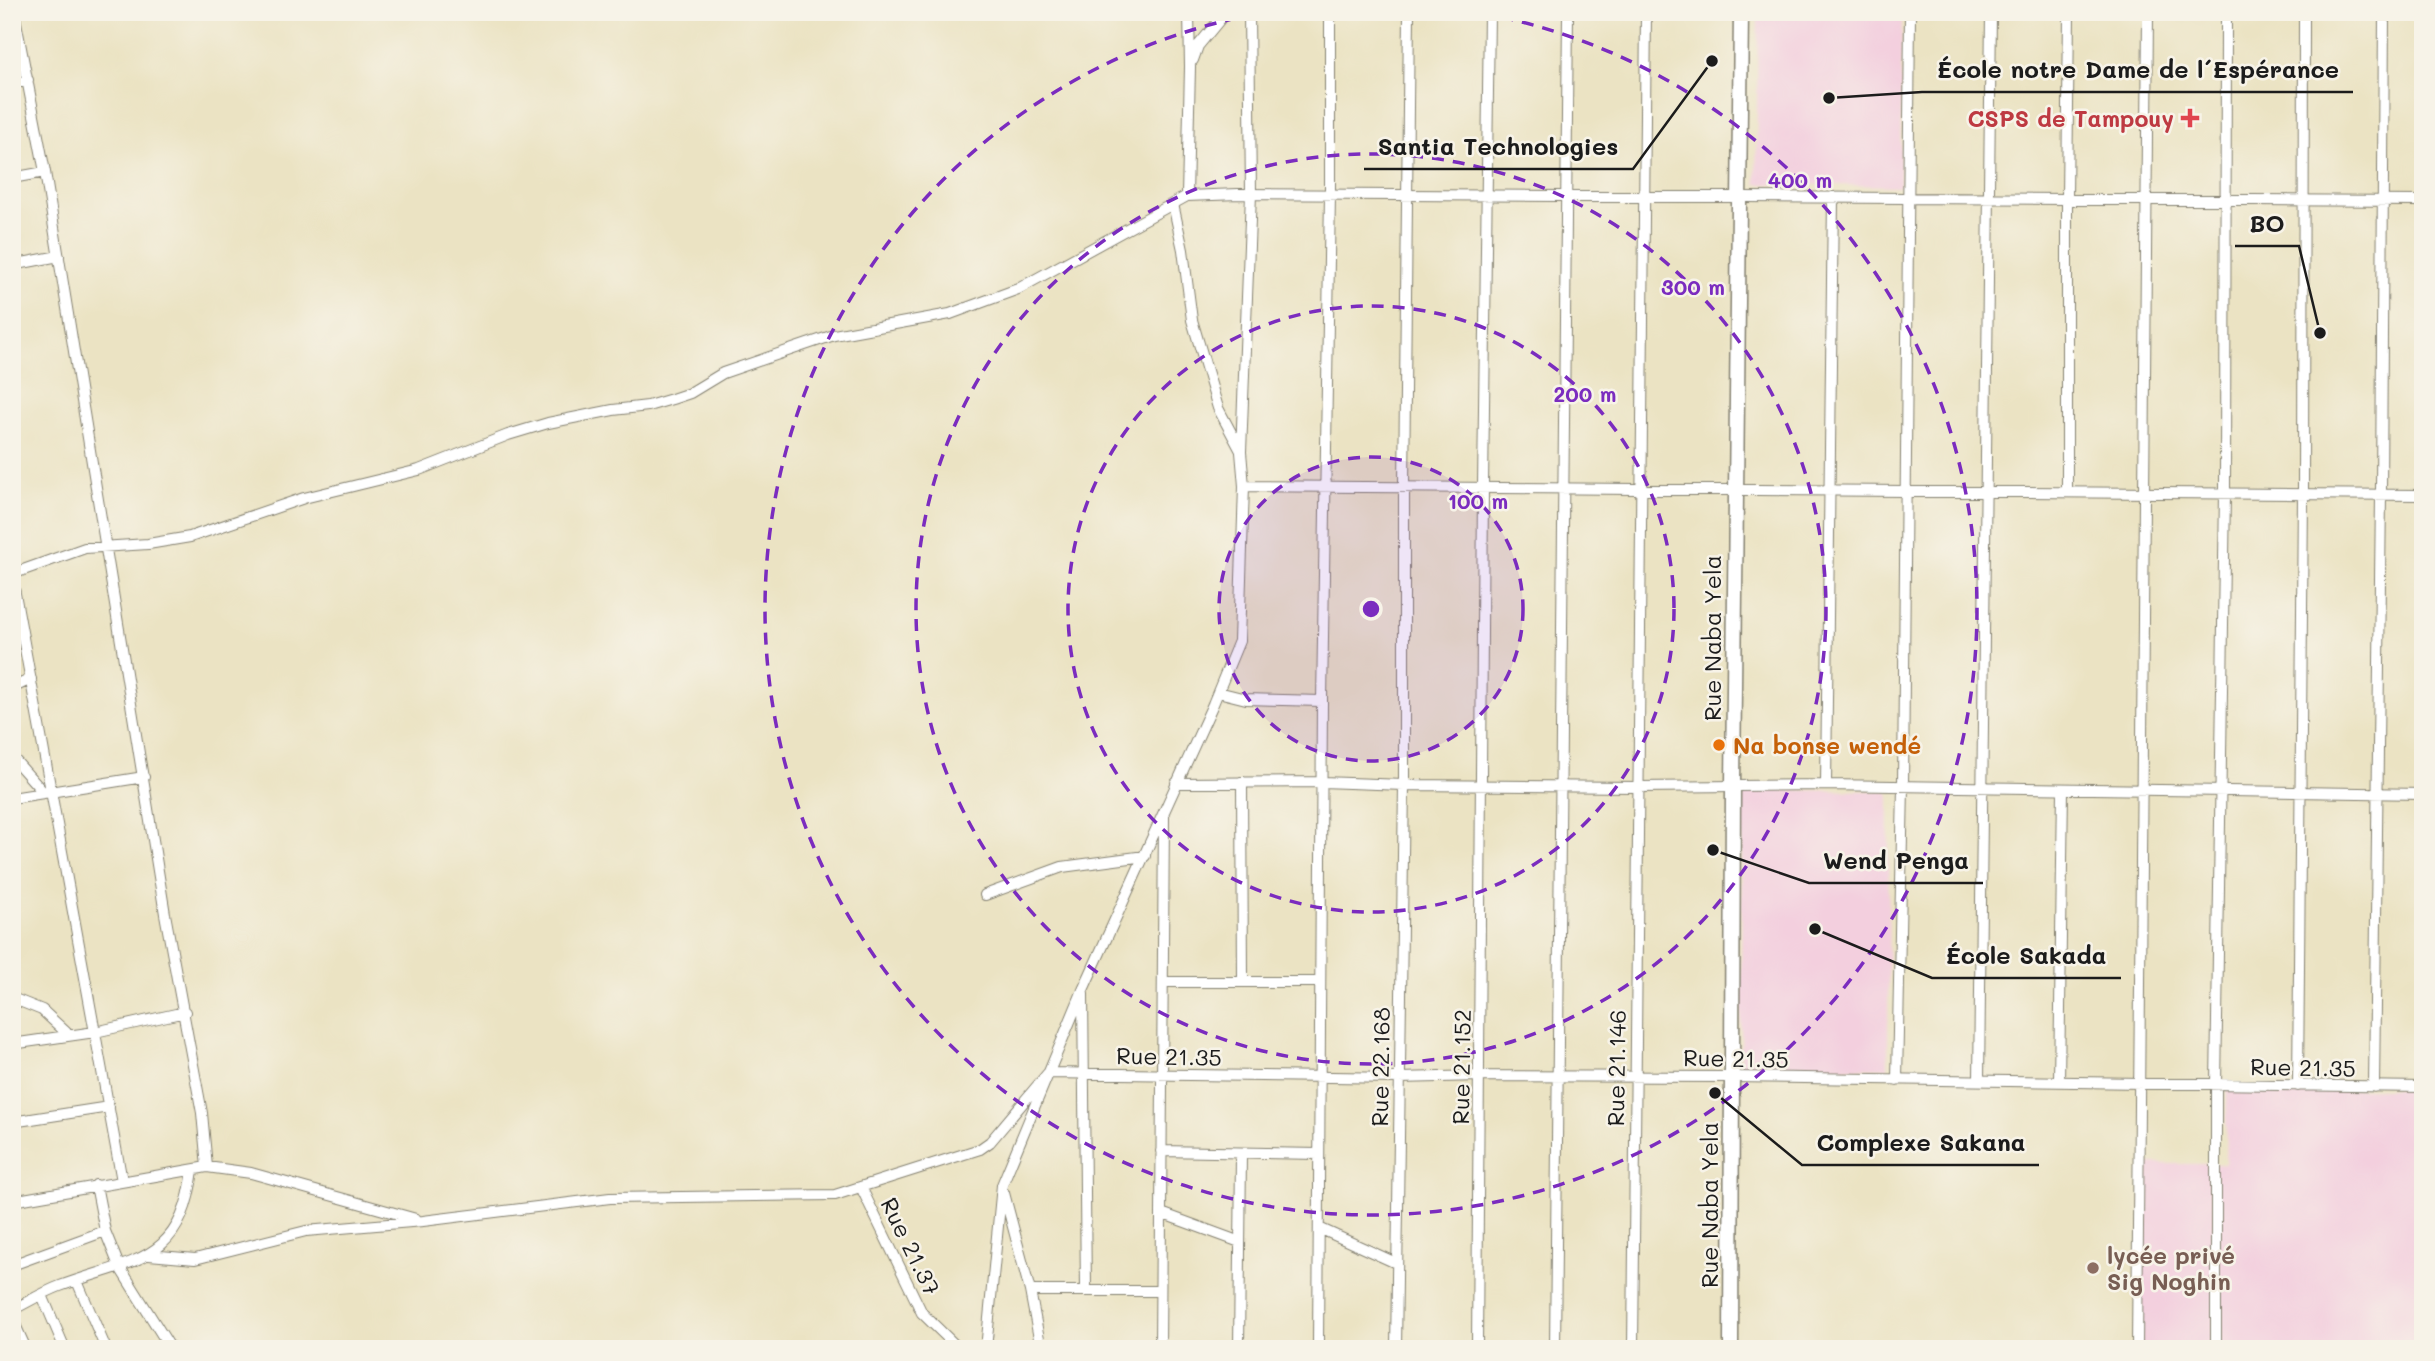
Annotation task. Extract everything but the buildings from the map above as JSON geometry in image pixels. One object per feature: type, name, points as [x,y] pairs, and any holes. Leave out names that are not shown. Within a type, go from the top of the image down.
[{"type":"street","points":[[14,12],[60,256],[165,915],[202,1113],[207,1167]]},
{"type":"street","points":[[1187,195],[1189,12]]},
{"type":"street","points":[[1190,67],[1198,46],[1226,12]]},
{"type":"street","points":[[986,1349],[1002,1185],[1083,990],[1239,641],[1244,486],[1241,452],[1251,194],[1249,12]]},
{"type":"street","points":[[1318,1349],[1330,12]]},
{"type":"street","name":"Rue 22.168","points":[[1396,1349],[1404,785],[1409,12]]},
{"type":"street","name":"Rue 21.152","points":[[1477,1349],[1489,12]]},
{"type":"street","points":[[1555,1349],[1568,12]]},
{"type":"street","name":"Rue 21.146","points":[[1633,1349],[1646,12]]},
{"type":"street","name":"Rue Naba Yela","points":[[1731,1349],[1733,785],[1741,12]]},
{"type":"street","points":[[1897,1080],[1903,786],[1910,12]]},
{"type":"street","points":[[1979,1081],[1991,12]]},
{"type":"street","points":[[2067,492],[2069,12]]},
{"type":"street","points":[[2137,1349],[2148,12]]},
{"type":"street","points":[[2216,1349],[2216,1085],[2225,494],[2226,12]]},
{"type":"street","points":[[2298,1086],[2304,494],[2304,12]]},
{"type":"street","points":[[2374,1087],[2382,495],[2384,12]]},
{"type":"street","points":[[12,84],[28,80]]},
{"type":"street","points":[[12,178],[45,172]]},
{"type":"street","points":[[122,1181],[48,793],[12,575],[85,548],[148,544],[190,537],[304,499],[419,470],[508,435],[548,423],[648,406],[672,399],[690,393],[723,373],[834,335],[950,314],[1018,289],[1187,195],[2423,201]]},
{"type":"street","points":[[1826,785],[1833,197]]},
{"type":"street","points":[[1173,204],[1195,331],[1218,408],[1241,452]]},
{"type":"street","points":[[12,265],[60,256]]},
{"type":"street","points":[[1244,486],[2423,495]]},
{"type":"street","points":[[12,688],[31,679]]},
{"type":"street","points":[[1218,692],[1247,699],[1322,701]]},
{"type":"street","points":[[12,757],[48,793]]},
{"type":"street","points":[[12,798],[144,777]]},
{"type":"street","points":[[1242,782],[1242,981]]},
{"type":"street","points":[[1176,783],[1322,782],[1638,788],[1826,785],[2423,794]]},
{"type":"street","points":[[2059,1082],[2063,789]]},
{"type":"street","points":[[1160,1349],[1164,812]]},
{"type":"street","points":[[985,895],[1055,869],[1145,856]]},
{"type":"street","points":[[1163,982],[1320,982]]},
{"type":"street","points":[[1083,990],[1086,1291]]},
{"type":"street","points":[[12,999],[42,1010],[69,1035]]},
{"type":"street","points":[[12,1044],[95,1032],[185,1012]]},
{"type":"street","points":[[149,1255],[195,1259],[306,1231],[423,1221],[610,1198],[835,1195],[980,1149],[990,1142],[1048,1073]]},
{"type":"street","name":"Rue 21.35","points":[[1048,1073],[1399,1078],[1732,1077],[2423,1087]]},
{"type":"street","points":[[12,1122],[109,1107]]},
{"type":"street","points":[[1161,1151],[1319,1154]]},
{"type":"street","points":[[1239,1349],[1241,1154]]},
{"type":"street","points":[[12,1201],[207,1167],[251,1173],[423,1221]]},
{"type":"street","points":[[12,1310],[59,1286],[149,1255],[169,1239],[189,1193],[193,1170]]},
{"type":"street","points":[[96,1185],[105,1231],[119,1266],[172,1349]]},
{"type":"street","points":[[1002,1185],[1030,1292],[1041,1349]]},
{"type":"street","name":"Rue 21.37","points":[[861,1187],[922,1313],[959,1349]]},
{"type":"street","points":[[1161,1213],[1240,1242]]},
{"type":"street","points":[[1319,1228],[1396,1263]]},
{"type":"street","points":[[12,1265],[105,1231]]},
{"type":"street","points":[[77,1281],[106,1349]]},
{"type":"street","points":[[1030,1292],[1160,1292]]},
{"type":"street","points":[[42,1295],[65,1349]]},
{"type":"street","points":[[12,1318],[26,1349]]},
{"type":"shaded area","points":[[1758,12],[1902,12],[1900,186],[1756,184]]},
{"type":"shaded area","points":[[1742,790],[1889,791],[1888,1068],[1741,1067]]},
{"type":"shaded area","points":[[2227,1089],[2423,1089],[2423,1349],[2140,1349],[2143,1164],[2225,1164]]},
{"type":"place","name":"Santia Technologies","points":[[1712,61]]},
{"type":"place","name":"École notre Dame de l´Espérance","points":[[1829,98]]},
{"type":"place","name":"CSPS de Tampouy","points":[[2190,118]]},
{"type":"place","name":"BO","points":[[2320,333]]},
{"type":"place","name":"Na bonse wendé","points":[[1719,745]]},
{"type":"place","name":"Wend Penga","points":[[1713,850]]},
{"type":"place","name":"École Sakada","points":[[1815,929]]},
{"type":"place","name":"Complexe Sakana","points":[[1715,1093]]},
{"type":"place","name":"lycée privé Sig Noghin","points":[[2093,1268]]}]
